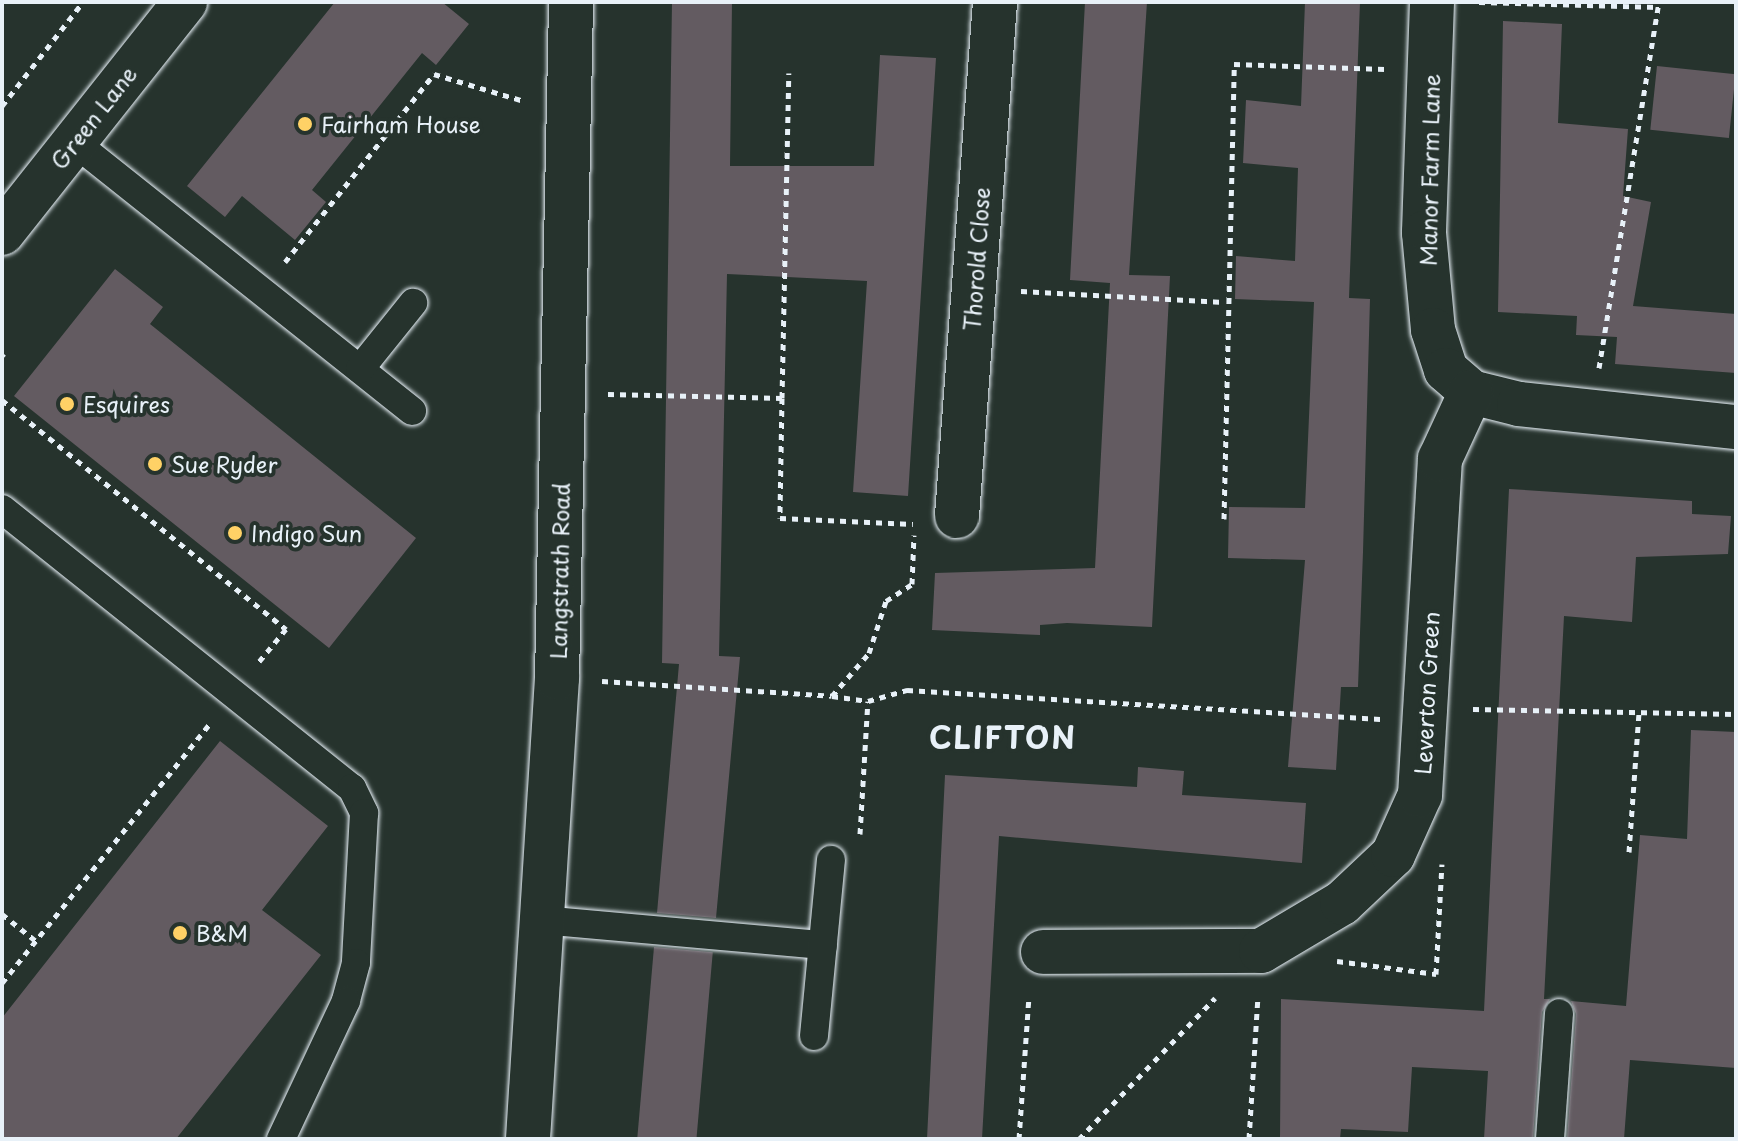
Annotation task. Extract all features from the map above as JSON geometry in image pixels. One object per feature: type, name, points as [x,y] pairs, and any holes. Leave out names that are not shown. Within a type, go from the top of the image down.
[{"type":"street","name":"Green Lane","points":[[2,233],[185,2]]},
{"type":"street","name":"Langstrath Road","points":[[528,1139],[557,678],[571,2]]},
{"type":"street","name":"Thorold Close","points":[[957,516],[995,2]]},
{"type":"street","name":"Manor Farm Lane","points":[[1432,2],[1424,233],[1433,330],[1446,370],[1471,392]]},
{"type":"street","points":[[1471,392],[1594,413],[1736,427]]},
{"type":"street","name":"Leverton Green","points":[[1261,951],[1342,903],[1393,855],[1420,795],[1440,459],[1471,392]]},
{"type":"street","points":[[1043,952],[1261,951]]},
{"type":"lane","points":[[74,142],[412,411]]},
{"type":"lane","points":[[360,369],[413,303]]},
{"type":"lane","points":[[2,509],[352,788],[364,813],[356,963],[346,1001],[281,1139]]},
{"type":"lane","points":[[814,1036],[831,860]]},
{"type":"lane","points":[[541,920],[823,945]]},
{"type":"lane","points":[[1550,1139],[1559,1013]]},
{"type":"path","points":[[2,106],[83,2]]},
{"type":"path","points":[[1478,2],[1659,4],[1605,305],[1594,413]]},
{"type":"path","points":[[1224,519],[1232,364],[1224,302],[1234,64],[1430,71]]},
{"type":"path","points":[[789,73],[780,518],[944,526],[957,516]]},
{"type":"path","points":[[262,291],[434,74],[568,115]]},
{"type":"path","points":[[974,288],[1224,302]]},
{"type":"path","points":[[562,393],[782,398]]},
{"type":"path","points":[[832,696],[869,653],[886,601],[912,584],[914,524]]},
{"type":"path","points":[[557,678],[868,701],[907,690],[1402,720],[1450,708],[1736,714]]},
{"type":"path","points":[[860,834],[868,701]]},
{"type":"path","points":[[1629,852],[1639,712]]},
{"type":"path","points":[[2,914],[36,941]]},
{"type":"path","points":[[1079,1139],[1261,951]]},
{"type":"path","points":[[1249,1139],[1261,951]]},
{"type":"path","points":[[1019,1139],[1030,973],[1043,952]]},
{"type":"building","name":"Fairham House","points":[[335,2],[442,2],[469,24],[436,65],[422,53],[312,190],[326,202],[295,240],[242,196],[225,217],[187,186]]},
{"type":"building","points":[[672,2],[732,2],[730,166],[874,166],[880,55],[936,58],[908,496],[853,492],[867,281],[727,274],[719,656],[740,657],[716,918],[657,913],[679,664],[662,663]]},
{"type":"building","points":[[1085,2],[1147,2],[1129,275],[1170,276],[1152,627],[1067,623],[1040,625],[1040,635],[932,630],[935,573],[1095,568],[1110,283],[1070,280]]},
{"type":"building","points":[[1305,2],[1360,2],[1349,298],[1370,299],[1363,552],[1358,687],[1341,687],[1336,770],[1288,767],[1305,560],[1228,558],[1229,507],[1305,508],[1314,302],[1235,299],[1236,256],[1295,261],[1298,168],[1243,163],[1246,100],[1301,106]]},
{"type":"building","points":[[1503,21],[1562,24],[1558,123],[1628,129],[1623,196],[1651,202],[1633,306],[1736,314],[1736,373],[1615,364],[1617,337],[1576,335],[1577,316],[1498,312]]},
{"type":"building","points":[[1657,66],[1736,74],[1729,138],[1650,130]]},
{"type":"building","points":[[115,269],[163,307],[150,324],[416,538],[329,648],[14,396]]},
{"type":"building","points":[[1509,489],[1692,501],[1692,514],[1731,516],[1728,554],[1636,557],[1632,622],[1564,616],[1544,999],[1550,999],[1542,1012],[1533,1139],[1484,1139],[1488,1071],[1412,1067],[1408,1132],[1341,1129],[1340,1139],[1280,1139],[1281,999],[1484,1011]]},
{"type":"building","points":[[1691,730],[1736,732],[1736,1068],[1630,1060],[1624,1139],[1567,1139],[1576,1014],[1571,1001],[1626,1006],[1640,835],[1687,839]]},
{"type":"building","name":"B&M","points":[[220,741],[328,826],[262,910],[321,955],[176,1139],[2,1139],[2,1018]]},
{"type":"building","points":[[1138,767],[1184,771],[1182,795],[1306,803],[1302,863],[999,836],[982,1139],[927,1139],[945,775],[1137,787]]},
{"type":"building","points":[[654,947],[713,952],[696,1139],[637,1139]]},
{"type":"place","name":"Fairham House","points":[[305,124]]},
{"type":"place","name":"Esquires","points":[[67,404]]},
{"type":"place","name":"Sue Ryder","points":[[155,464]]},
{"type":"place","name":"Indigo Sun","points":[[235,533]]},
{"type":"place","name":"B&M","points":[[180,933]]},
{"type":"district","name":"CLIFTON","points":[[1003,737]]}]
